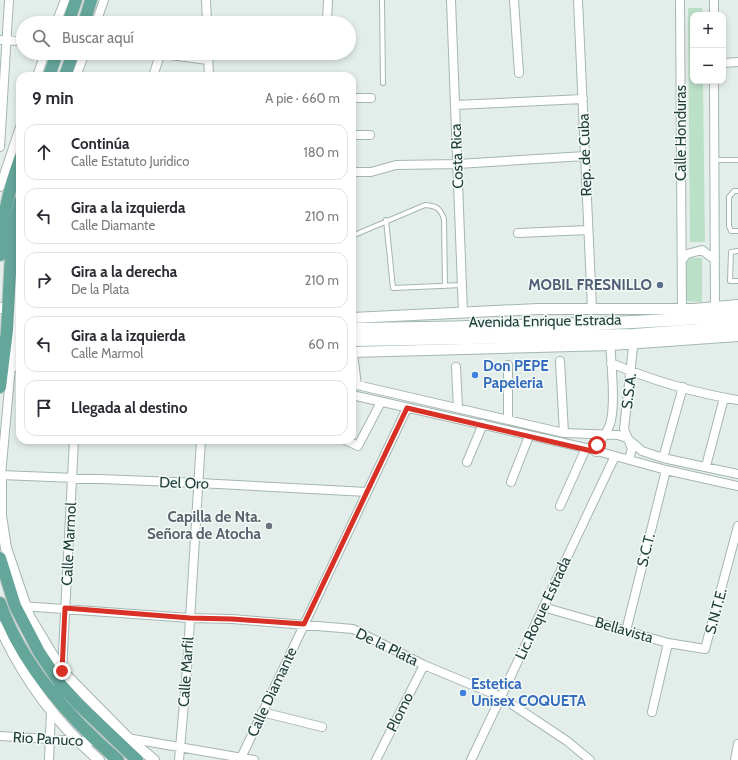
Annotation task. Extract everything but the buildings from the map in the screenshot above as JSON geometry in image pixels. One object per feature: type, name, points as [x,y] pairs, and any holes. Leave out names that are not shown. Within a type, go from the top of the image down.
[{"type":"main road","points":[[70,16],[76,0]]},
{"type":"main road","points":[[86,16],[91,0]]},
{"type":"main road","points":[[50,72],[55,60]]},
{"type":"main road","points":[[66,72],[71,60]]},
{"type":"main road","points":[[0,255],[2,225],[11,164]]},
{"type":"main road","points":[[0,387],[11,324],[12,235],[16,218]]},
{"type":"main road","name":"Avenida Enrique Estrada","points":[[356,329],[636,322],[682,314],[715,312],[738,315]]},
{"type":"main road","name":"Avenida Enrique Estrada","points":[[356,340],[610,341],[634,340],[738,327]]},
{"type":"main road","points":[[0,558],[39,652],[61,685],[78,704],[137,760]]},
{"type":"main road","points":[[0,603],[13,632],[39,676],[68,711],[97,742],[118,760]]},
{"type":"street","points":[[0,147],[3,40],[9,0]]},
{"type":"street","points":[[59,16],[65,0]]},
{"type":"street","points":[[98,16],[104,0]]},
{"type":"street","points":[[206,0],[207,16]]},
{"type":"street","points":[[327,16],[328,0]]},
{"type":"street","name":"Costa Rica","points":[[451,0],[463,313]]},
{"type":"street","points":[[514,0],[518,73]]},
{"type":"street","name":"Rep. de Cuba","points":[[578,0],[592,309]]},
{"type":"street","points":[[712,1],[714,12]]},
{"type":"street","name":"Calle Honduras","points":[[682,2],[682,314]]},
{"type":"street","points":[[3,40],[16,41]]},
{"type":"street","points":[[39,72],[43,60]]},
{"type":"street","points":[[78,72],[82,60]]},
{"type":"street","points":[[154,72],[156,60]]},
{"type":"street","points":[[208,60],[209,72]]},
{"type":"street","points":[[726,62],[738,62]]},
{"type":"street","points":[[714,84],[715,312],[738,305]]},
{"type":"street","points":[[356,98],[371,98]]},
{"type":"street","points":[[455,104],[582,99]]},
{"type":"street","points":[[356,135],[370,135]]},
{"type":"street","points":[[0,187],[11,164],[16,143]]},
{"type":"street","points":[[356,172],[371,172],[396,165],[458,164],[585,156]]},
{"type":"street","points":[[518,234],[588,230]]},
{"type":"street","points":[[682,260],[687,254],[702,250],[715,260]]},
{"type":"street","points":[[16,298],[11,324],[11,368],[1,475],[1,516],[6,548],[20,606],[62,671],[128,738],[154,760]]},
{"type":"street","points":[[356,318],[592,309],[682,314]]},
{"type":"street","name":"S.S.A.","points":[[629,459],[632,449],[624,429],[636,322]]},
{"type":"street","name":"S.S.A.","points":[[596,452],[600,440],[606,434],[610,426],[612,413],[610,323]]},
{"type":"street","points":[[634,340],[738,336]]},
{"type":"street","points":[[356,349],[610,341]]},
{"type":"street","points":[[560,361],[564,433]]},
{"type":"street","points":[[611,362],[631,371],[684,387],[724,398],[738,400]]},
{"type":"street","points":[[11,368],[16,364]]},
{"type":"street","points":[[508,365],[508,420]]},
{"type":"street","points":[[456,366],[458,408]]},
{"type":"street","points":[[356,378],[357,385],[564,433],[606,434],[627,438],[642,451],[663,458],[738,474]]},
{"type":"street","points":[[663,458],[684,387]]},
{"type":"street","points":[[356,397],[586,448],[596,452],[629,459],[666,470],[738,486]]},
{"type":"street","points":[[706,466],[724,398]]},
{"type":"street","points":[[354,444],[358,446],[381,402]]},
{"type":"street","name":"Calle Diamante","points":[[240,759],[407,408]]},
{"type":"street","points":[[467,462],[483,424]]},
{"type":"street","points":[[512,482],[529,436]]},
{"type":"street","name":"Calle Marmol","points":[[62,671],[74,444]]},
{"type":"street","name":"Calle Marfil","points":[[179,760],[201,444]]},
{"type":"street","points":[[560,506],[586,448]]},
{"type":"street","name":"Lic.Roque Estrada","points":[[471,760],[615,456]]},
{"type":"street","name":"S.C.T.","points":[[626,631],[666,470]]},
{"type":"street","name":"Del Oro","points":[[1,475],[367,492]]},
{"type":"street","name":"S.N.T.E.","points":[[706,649],[738,526]]},
{"type":"street","name":"De la Plata","points":[[20,606],[190,618],[232,619],[353,629],[424,665],[501,697],[567,741],[590,760]]},
{"type":"street","name":"Bellavista","points":[[543,607],[668,643],[706,649]]},
{"type":"street","points":[[0,627],[25,673],[51,710],[77,741],[100,760]]},
{"type":"street","points":[[652,712],[668,643]]},
{"type":"street","name":"Plomo","points":[[376,760],[424,665]]},
{"type":"street","points":[[49,760],[51,710]]},
{"type":"street","points":[[262,712],[322,727]]},
{"type":"street","name":"Rio Panuco","points":[[0,736],[97,742]]},
{"type":"street","points":[[112,736],[240,759],[254,760]]},
{"type":"street","points":[[735,760],[738,744]]},
{"type":"lane","points":[[382,0],[383,83]]},
{"type":"lane","points":[[714,160],[738,160]]},
{"type":"lane","points":[[738,191],[734,191],[729,197],[729,226],[731,231],[738,231]]},
{"type":"lane","points":[[356,234],[386,220],[425,205],[434,205],[440,209],[444,219],[445,286]]},
{"type":"lane","points":[[386,220],[393,288],[462,285]]},
{"type":"lane","points":[[738,252],[731,252],[730,280],[738,280]]},
{"type":"green space","points":[[688,8],[702,8],[702,12],[690,12],[690,84],[703,84],[705,242],[690,242]]},
{"type":"green space","points":[[686,258],[702,258],[702,302],[686,301]]},
{"type":"place","name":"MOBIL FRESNILLO","points":[[660,285]]},
{"type":"place","name":"Don PEPE Papeleria","points":[[475,375]]},
{"type":"place","name":"Capilla de Nta. Señora de Atocha","points":[[269,526]]},
{"type":"place","name":"Estetica Unisex COQUETA","points":[[463,693]]},
{"type":"route","points":[[62,671],[65,608],[190,618],[232,619],[304,624],[407,408],[483,424],[529,436],[586,448],[596,452],[597,445]]}]
